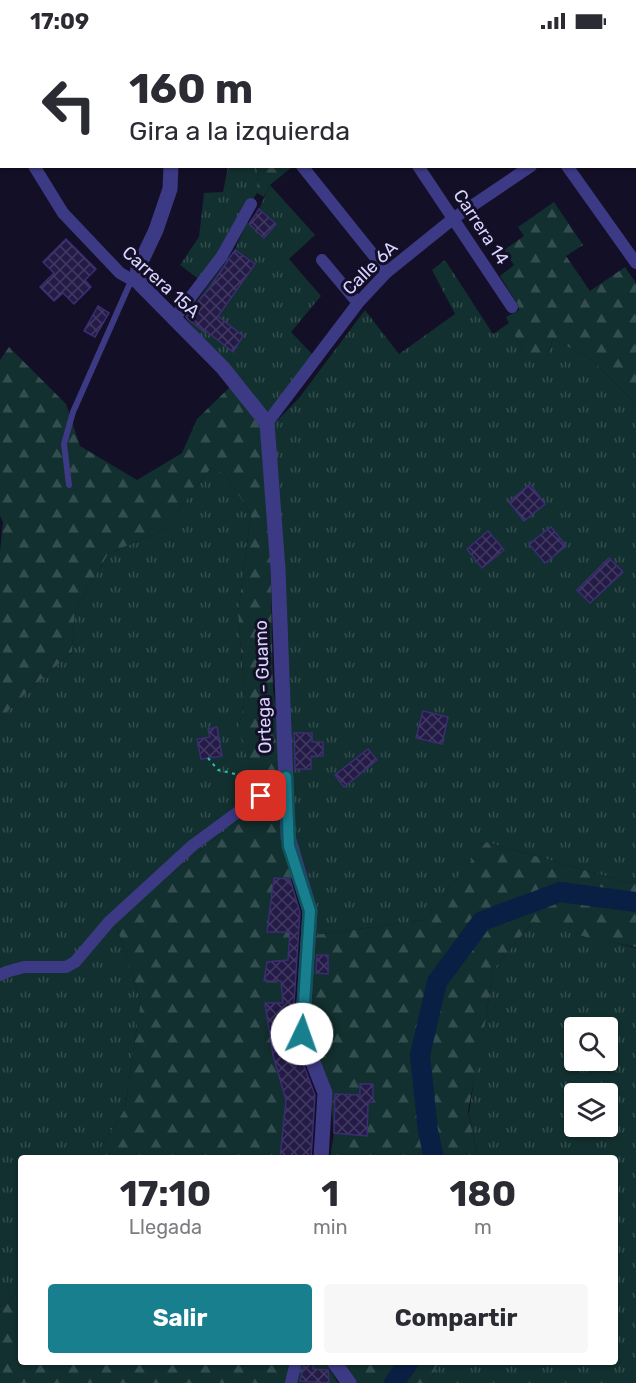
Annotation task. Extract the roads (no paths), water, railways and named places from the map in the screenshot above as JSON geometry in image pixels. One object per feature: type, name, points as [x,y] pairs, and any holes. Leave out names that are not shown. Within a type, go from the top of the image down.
[{"type":"street","name":"Carrera 15A","points":[[34,168],[63,213],[120,273],[136,283],[223,368],[267,423]]},
{"type":"street","points":[[136,283],[138,268],[156,230],[170,189],[171,168]]},
{"type":"street","points":[[304,168],[387,272]]},
{"type":"street","name":"Carrera 14","points":[[419,168],[512,307]]},
{"type":"street","name":"Calle 6A","points":[[267,423],[358,303],[387,272],[454,218],[527,168]]},
{"type":"street","points":[[569,168],[634,255]]},
{"type":"street","points":[[174,319],[222,256],[251,204]]},
{"type":"street","points":[[322,260],[358,303]]},
{"type":"street","name":"Ortega - Guamo","points":[[267,423],[278,569],[282,781],[289,846],[310,911],[302,1034],[325,1093],[321,1155]]},
{"type":"street","points":[[0,975],[24,967],[66,967],[75,962],[109,922],[194,845],[282,781]]},
{"type":"street","points":[[291,1383],[295,1365]]},
{"type":"street","points":[[336,1365],[349,1383]]},
{"type":"lane","points":[[69,485],[63,444],[70,423],[136,283]]},
{"type":"waterway","points":[[433,1155],[428,1131],[420,1055],[437,982],[482,921],[560,892],[636,902]]},
{"type":"waterway","points":[[394,1383],[407,1365]]}]
